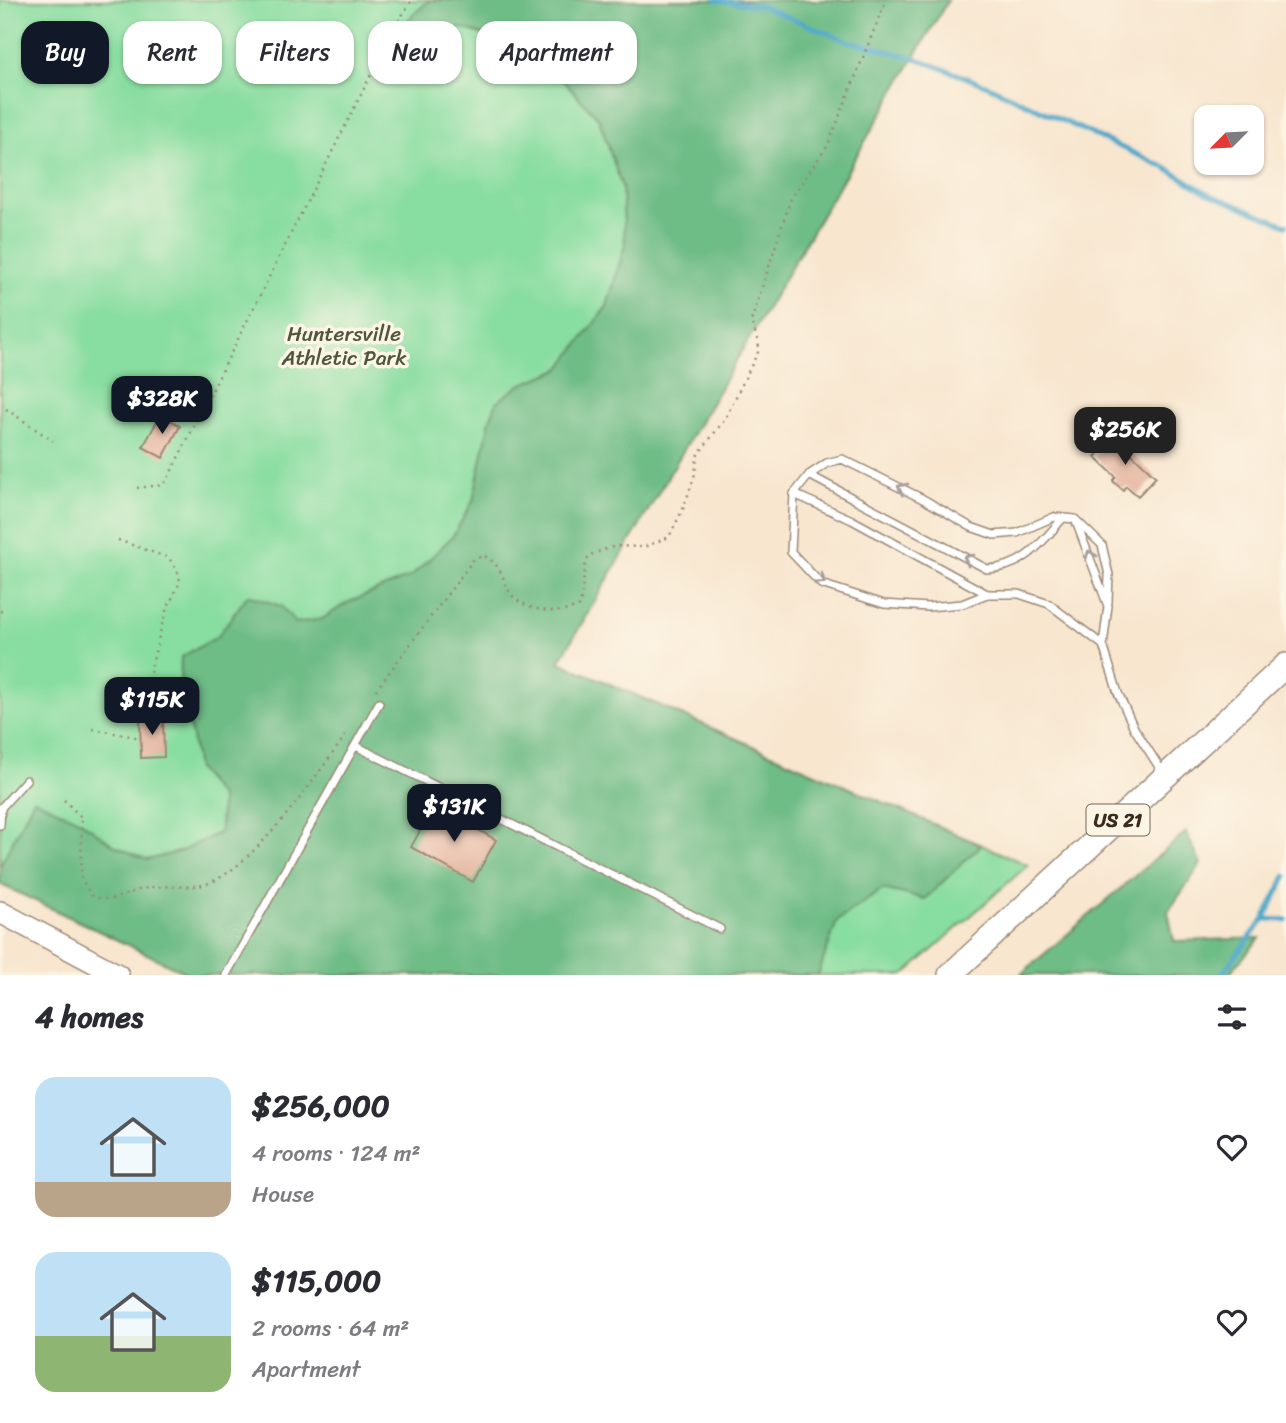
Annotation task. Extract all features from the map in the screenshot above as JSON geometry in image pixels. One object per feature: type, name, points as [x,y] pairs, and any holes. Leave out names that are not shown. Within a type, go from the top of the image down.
[{"type":"main road","name":"US 21","points":[[950,975],[1286,666]]},
{"type":"street","points":[[0,912],[118,975]]},
{"type":"lane","points":[[1103,645],[1049,604],[1019,594],[987,594],[962,604],[928,607],[884,604],[821,584],[791,552],[794,494],[809,475],[827,463],[842,459],[923,499],[971,527],[995,535],[1017,533],[1054,517],[1075,519],[1102,545],[1109,575],[1103,645],[1118,693],[1134,728],[1165,777]]},
{"type":"lane","points":[[809,475],[987,569],[999,569],[1031,554],[1063,518]]},
{"type":"lane","points":[[794,494],[852,520],[987,594]]},
{"type":"lane","points":[[1075,519],[1108,606]]},
{"type":"lane","points":[[226,975],[379,703]]},
{"type":"lane","points":[[356,746],[720,929]]},
{"type":"lane","points":[[0,825],[1,809],[26,780]]},
{"type":"path","points":[[137,488],[161,485],[167,480],[396,25],[412,0]]},
{"type":"path","points":[[374,693],[455,580],[474,559],[484,556],[492,560],[518,601],[528,608],[556,613],[580,606],[586,562],[590,555],[607,547],[644,547],[669,537],[684,507],[695,474],[697,456],[725,419],[758,352],[759,342],[751,322],[792,198],[828,145],[886,0]]},
{"type":"path","points":[[6,409],[53,441]]},
{"type":"path","points":[[118,540],[169,558],[174,561],[179,574],[180,582],[164,613],[145,686],[140,712],[144,717]]},
{"type":"path","points":[[93,729],[141,738]]},
{"type":"path","points":[[64,800],[82,818],[81,878],[92,895],[110,901],[141,889],[204,884],[236,867],[302,795],[348,732]]},
{"type":"green space","name":"Huntersville Athletic Park","points":[[0,0],[948,0],[559,662],[1028,865],[904,975],[191,975],[0,884]]},
{"type":"green space","points":[[430,0],[948,0],[559,662],[981,845],[925,899],[883,889],[837,921],[818,975],[191,975],[0,884],[0,866],[34,799],[79,820],[115,846],[147,860],[182,851],[220,832],[221,798],[197,769],[192,736],[180,696],[181,657],[217,637],[248,595],[281,606],[296,623],[322,619],[347,603],[412,576],[453,536],[473,501],[490,419],[497,402],[520,385],[560,369],[607,306],[625,245],[622,187],[599,119],[566,84],[637,84],[637,21],[476,21],[476,32],[462,28],[462,21],[408,21]]},
{"type":"green space","points":[[1186,832],[1201,864],[1168,912],[1174,941],[1260,938],[1228,975],[1020,975]]},
{"type":"building","points":[[161,414],[180,426],[163,458],[143,447]]},
{"type":"building","points":[[1114,437],[1156,477],[1138,496],[1126,486],[1123,490],[1113,481],[1116,477],[1095,457]]},
{"type":"building","points":[[140,717],[163,717],[164,757],[141,758]]},
{"type":"building","points":[[434,805],[496,840],[473,882],[411,847]]},
{"type":"waterway","points":[[716,0],[761,6],[845,40],[915,58],[988,86],[1166,168],[1209,194],[1286,225]]},
{"type":"waterway","points":[[1221,975],[1264,919],[1286,876]]},
{"type":"waterway","points":[[1264,919],[1286,920]]}]
